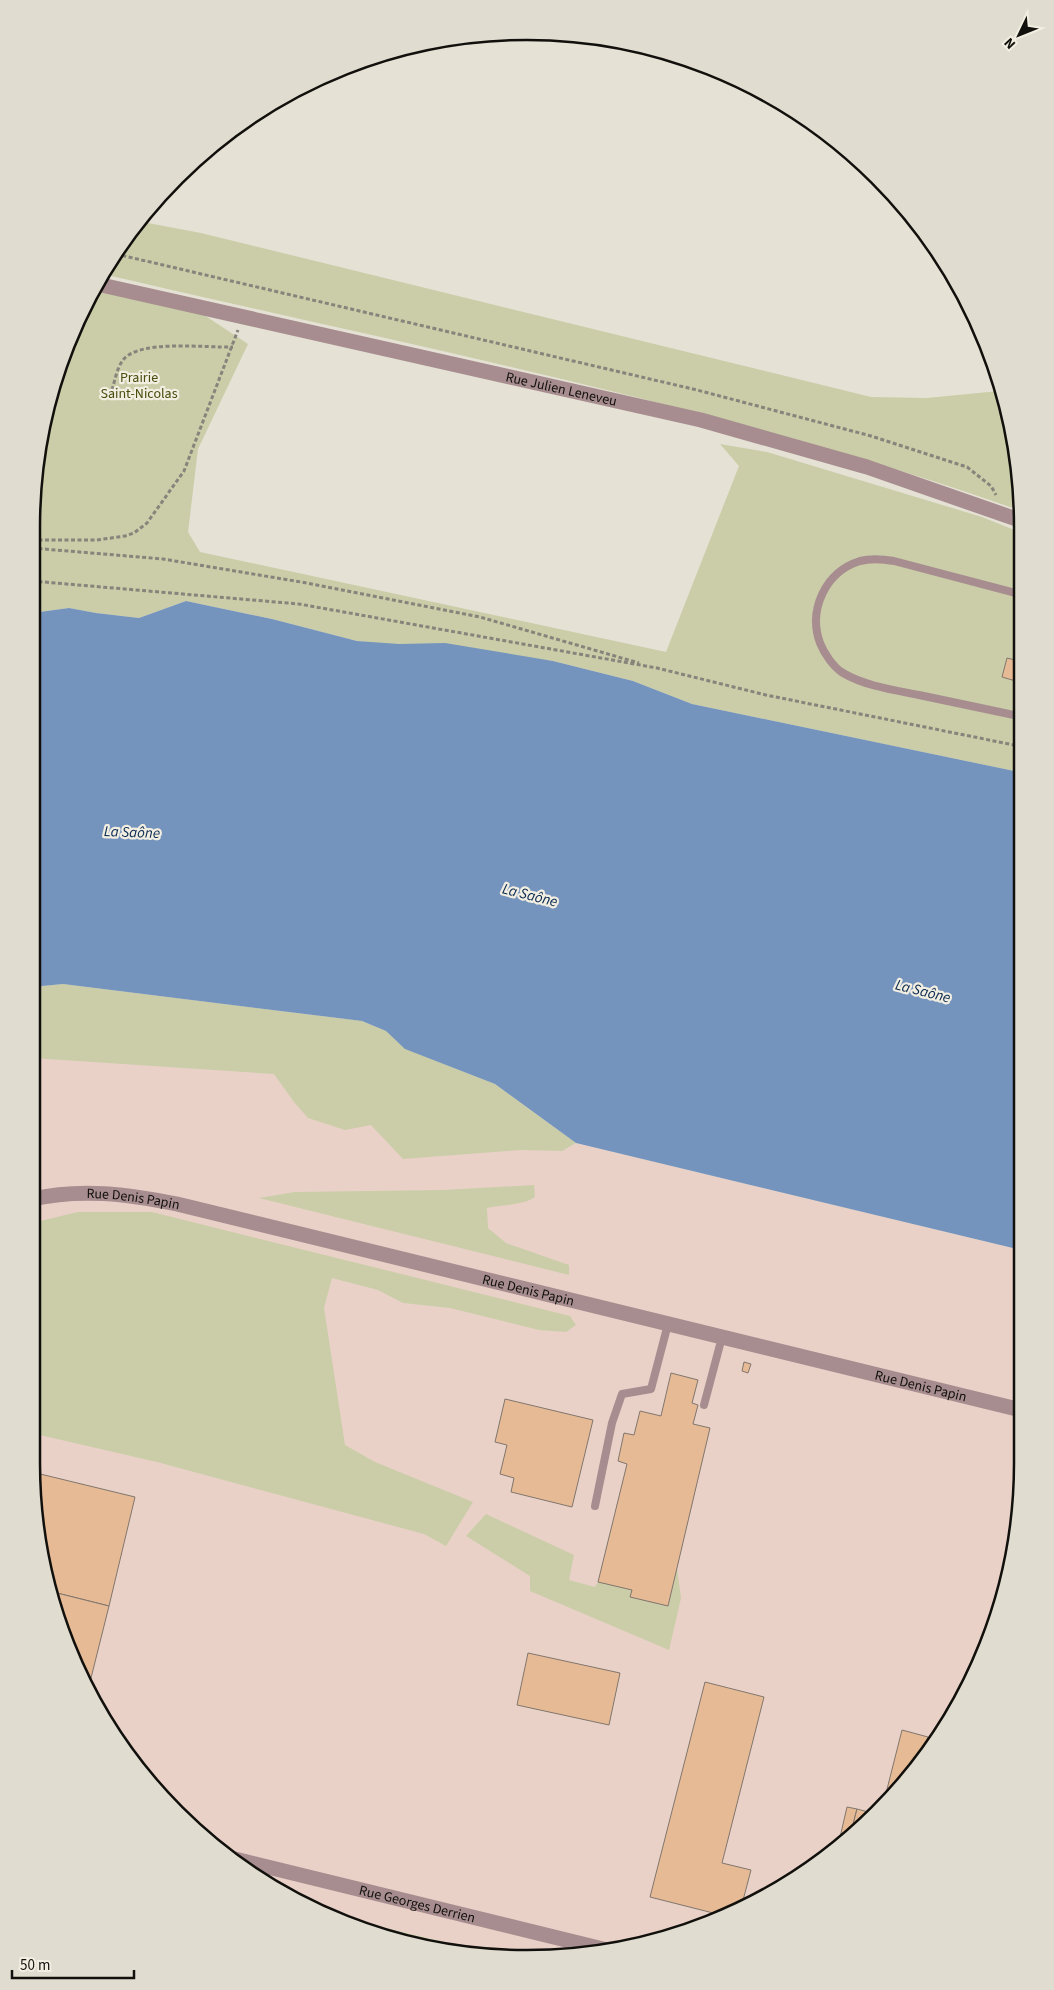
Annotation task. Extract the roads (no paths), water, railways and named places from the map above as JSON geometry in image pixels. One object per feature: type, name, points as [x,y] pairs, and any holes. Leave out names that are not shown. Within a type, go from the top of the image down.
[{"type":"street","name":"Rue Julien Leneveu","points":[[104,286],[701,420],[866,467],[1014,519]]},
{"type":"street","name":"Rue Denis Papin","points":[[40,1199],[72,1193],[103,1192],[140,1197],[1014,1408]]},
{"type":"street","name":"Rue Georges Derrien","points":[[248,1862],[591,1946]]},
{"type":"lane","points":[[1014,593],[894,561],[874,558],[859,562],[840,572],[822,592],[816,609],[816,632],[824,652],[840,671],[854,679],[1014,715]]},
{"type":"lane","points":[[595,1506],[610,1432],[622,1394],[651,1388],[668,1324]]},
{"type":"lane","points":[[704,1405],[722,1337]]},
{"type":"water","name":"La Saône","points":[[186,601],[272,619],[357,641],[399,644],[445,643],[553,661],[633,681],[692,704],[1014,771],[1014,1248],[576,1143],[495,1084],[405,1049],[386,1031],[362,1021],[63,984],[40,986],[40,612],[69,608],[139,618]]},
{"type":"park label","name":"Prairie Saint-Nicolas","points":[[139,386]]}]
